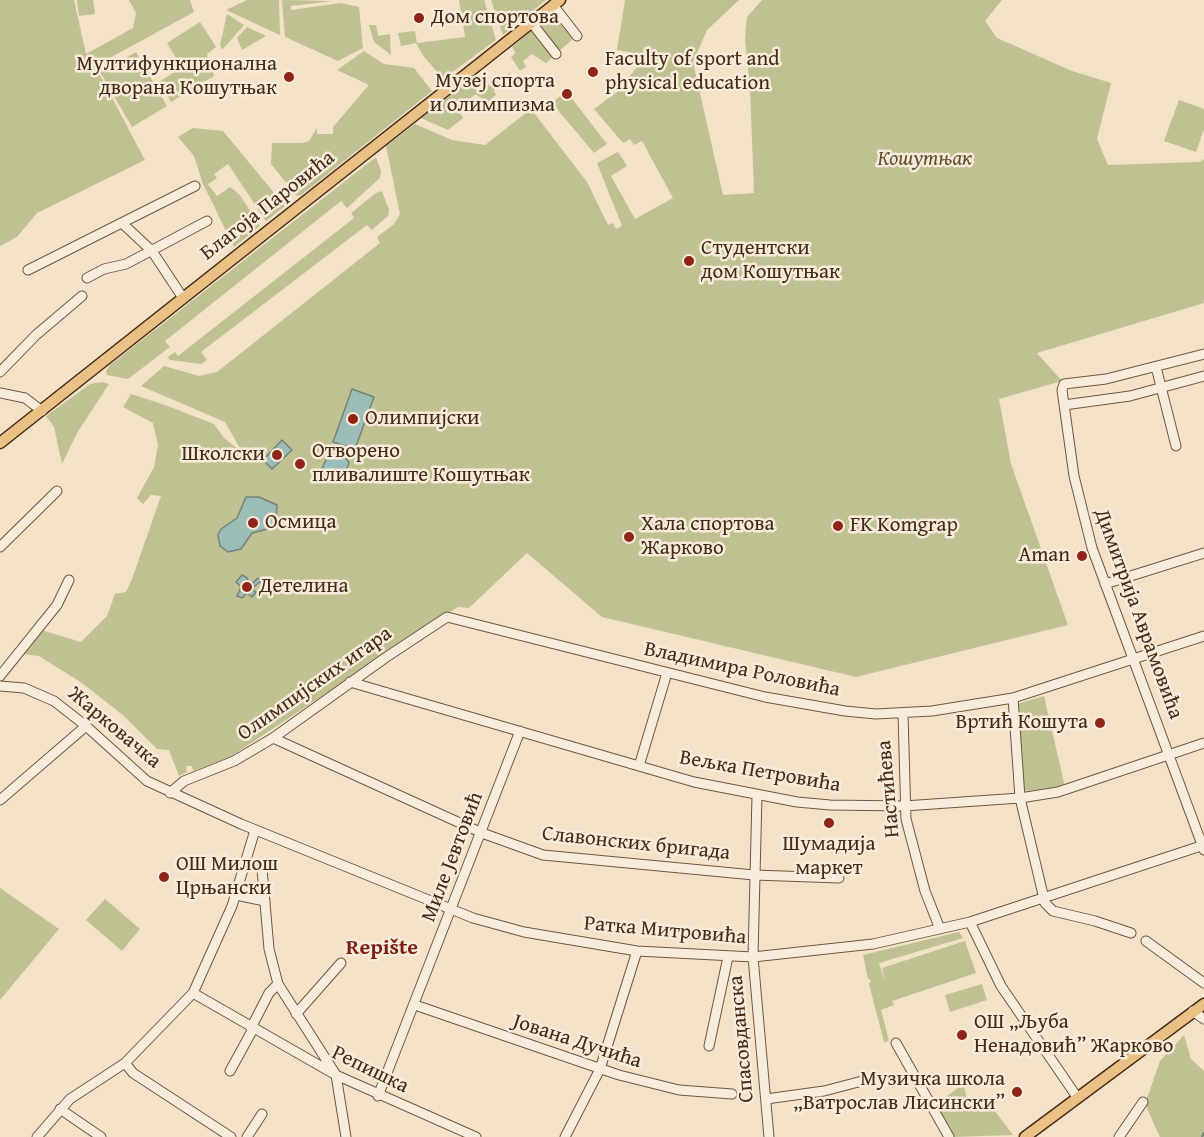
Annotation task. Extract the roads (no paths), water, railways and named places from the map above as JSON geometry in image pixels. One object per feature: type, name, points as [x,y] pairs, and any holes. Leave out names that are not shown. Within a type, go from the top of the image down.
[{"type":"main road","name":"Благоја Паровића","points":[[0,443],[556,3]]},
{"type":"main road","points":[[1025,1137],[1204,1004]]},
{"type":"street","points":[[556,3],[577,36]]},
{"type":"street","points":[[531,22],[556,54]]},
{"type":"street","points":[[28,270],[195,186]]},
{"type":"street","name":"Благоја Паровића","points":[[87,278],[104,269],[126,264],[207,221]]},
{"type":"street","points":[[123,224],[152,251],[183,298]]},
{"type":"street","points":[[0,372],[82,296]]},
{"type":"street","points":[[1176,446],[1156,367],[1204,354]]},
{"type":"street","name":"Димитрија Аврамовића","points":[[1156,367],[1106,379],[1063,385],[1064,405],[1078,498],[1105,584],[1203,847]]},
{"type":"street","points":[[1064,405],[1130,396],[1204,376]]},
{"type":"street","points":[[0,393],[25,399],[42,411]]},
{"type":"street","points":[[0,547],[57,491]]},
{"type":"street","points":[[1105,584],[1204,553]]},
{"type":"street","points":[[0,676],[57,605],[69,580]]},
{"type":"street","name":"Владимира Роловића","points":[[447,617],[667,673],[806,705],[845,711],[903,714],[966,707],[1013,698],[1204,636]]},
{"type":"street","name":"Олимпијских игара","points":[[170,793],[180,783],[234,761],[273,738],[350,682],[447,617]]},
{"type":"street","points":[[639,766],[667,673]]},
{"type":"street","name":"Вељка Петровића","points":[[350,682],[694,782],[758,795],[831,805],[904,806],[1020,798],[1078,787],[1204,743]]},
{"type":"street","name":"Жарковачка","points":[[0,686],[11,686],[36,692],[65,708],[142,778],[170,793]]},
{"type":"street","points":[[1013,698],[1020,798],[1042,897],[1051,910],[1131,933]]},
{"type":"street","name":"Настићева","points":[[903,714],[904,806],[915,858],[940,929]]},
{"type":"street","points":[[0,800],[86,726]]},
{"type":"street","name":"Миле Јевтовић","points":[[378,1096],[452,911],[520,731]]},
{"type":"street","name":"Славонских бригада","points":[[273,738],[482,833],[555,857],[754,874],[839,878]]},
{"type":"street","name":"Ратка Митровића","points":[[170,793],[452,911],[515,931],[637,951],[728,957],[753,957],[853,947],[940,929],[970,922],[1203,847]]},
{"type":"street","name":"Спасовданска","points":[[758,795],[753,957],[769,1137]]},
{"type":"street","points":[[37,1137],[60,1109],[83,1089],[125,1063],[193,993],[208,965],[236,895],[255,830]]},
{"type":"street","points":[[262,869],[269,949],[278,984],[336,1075],[346,1137]]},
{"type":"street","points":[[236,895],[265,901]]},
{"type":"street","points":[[970,922],[1001,986],[1077,1097]]},
{"type":"street","points":[[1146,941],[1204,983]]},
{"type":"street","points":[[565,1137],[600,1069],[637,951]]},
{"type":"street","points":[[709,1046],[728,957]]},
{"type":"street","points":[[296,1014],[341,963]]},
{"type":"street","points":[[230,1071],[269,993],[278,984]]},
{"type":"street","name":"Репишка","points":[[193,993],[336,1075],[378,1096],[476,1137]]},
{"type":"street","name":"Јована Дучића","points":[[415,1005],[600,1069],[668,1088],[732,1095]]},
{"type":"street","points":[[1193,1011],[1204,1019]]},
{"type":"street","points":[[896,1043],[949,1137]]},
{"type":"street","points":[[125,1063],[133,1073],[231,1137]]},
{"type":"street","points":[[766,1099],[817,1092],[866,1080]]},
{"type":"street","points":[[1119,1137],[1143,1102]]},
{"type":"street","points":[[60,1109],[101,1137]]},
{"type":"street","points":[[247,1137],[262,1114]]},
{"type":"water","name":"Олимпијски","points":[[352,389],[374,397],[355,449],[333,442]]},
{"type":"water","name":"Школски","points":[[282,440],[292,450],[272,469],[263,460]]},
{"type":"water","points":[[336,452],[344,455],[349,463],[344,476],[322,469],[328,455]]},
{"type":"water","name":"Осмица","points":[[246,497],[259,497],[277,505],[276,520],[272,528],[252,533],[241,549],[228,552],[220,546],[218,535],[221,529],[237,518]]},
{"type":"water","name":"Детелина","points":[[242,575],[251,585],[258,578],[261,581],[251,589],[256,592],[252,597],[247,593],[242,598],[237,596],[241,587],[236,582]]},
{"type":"waterway","points":[[1202,1137],[1204,1133]]},
{"type":"place","name":"Дом спортова","points":[[419,18]]},
{"type":"place","name":"Faculty of sport and physical education","points":[[593,72]]},
{"type":"place","name":"Мултифункционална дворана Кошутњак","points":[[289,77]]},
{"type":"place","name":"Музеј спорта и олимпизма","points":[[567,94]]},
{"type":"place","name":"Студентски дом Кошутњак","points":[[689,261]]},
{"type":"place","name":"Олимпијски","points":[[353,419]]},
{"type":"place","name":"Школски","points":[[277,455]]},
{"type":"place","name":"Отворено пливалиште Кошутњак","points":[[300,464]]},
{"type":"place","name":"Осмица","points":[[253,523]]},
{"type":"place","name":"FK Komgrap","points":[[838,526]]},
{"type":"place","name":"Хала спортова Жарково","points":[[629,537]]},
{"type":"place","name":"Aman","points":[[1082,556]]},
{"type":"place","name":"Детелина","points":[[247,587]]},
{"type":"place","name":"Вртић Кошута","points":[[1100,723]]},
{"type":"place","name":"Шумадија маркет","points":[[829,823]]},
{"type":"place","name":"ОШ Милош Црњански","points":[[164,877]]},
{"type":"place","name":"ОШ „Љуба Ненадовић” Жарково","points":[[962,1035]]},
{"type":"place","name":"Музичка школа „Ватрослав Лисински”","points":[[1017,1092]]},
{"type":"district","name":"Repište","points":[[382,948]]},
{"type":"park label","name":"Кошутњак","points":[[925,160]]}]
